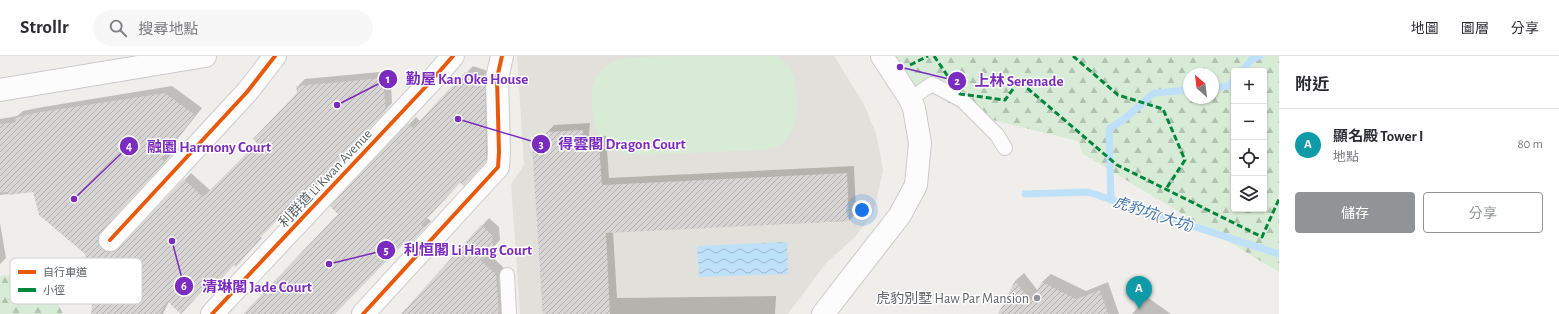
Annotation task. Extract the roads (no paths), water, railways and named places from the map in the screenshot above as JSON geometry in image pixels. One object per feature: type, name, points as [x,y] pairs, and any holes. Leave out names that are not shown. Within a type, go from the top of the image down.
[{"type":"street","points":[[0,90],[205,56]]},
{"type":"street","points":[[110,240],[247,92],[275,56]]},
{"type":"street","name":"利群道 Li Kwan Avenue","points":[[212,314],[453,56]]},
{"type":"street","points":[[363,314],[498,167],[497,78],[502,56]]},
{"type":"street","points":[[823,314],[900,214],[916,185],[920,143],[914,108],[910,99],[882,56]]},
{"type":"lane","points":[[910,99],[932,84],[962,100],[997,135],[1005,148]]},
{"type":"lane","points":[[507,275],[510,314]]},
{"type":"water","points":[[787,242],[788,274],[699,277],[697,246]]},
{"type":"waterway","points":[[1244,68],[1252,59],[1260,56]]},
{"type":"waterway","points":[[1219,87],[1229,86],[1231,84]]},
{"type":"waterway","points":[[1111,200],[1109,129],[1123,120],[1154,93],[1183,91]]},
{"type":"waterway","name":"虎豹坑(大坑)","points":[[1025,194],[1088,192],[1279,254]]},
{"type":"place","name":"上林 Serenade","points":[[900,67]]},
{"type":"place","name":"勤屋 Kan Oke House","points":[[337,105]]},
{"type":"place","name":"得雲閣 Dragon Court","points":[[458,119]]},
{"type":"place","name":"融園 Harmony Court","points":[[74,199]]},
{"type":"place","name":"清琳閣 Jade Court","points":[[172,241]]},
{"type":"place","name":"利恒閣 Li Hang Court","points":[[329,264]]},
{"type":"place","name":"虎豹別墅 Haw Par Mansion","points":[[1037,298]]},
{"type":"place","name":"顯名殿 Tower I","points":[[1139,309]]}]
